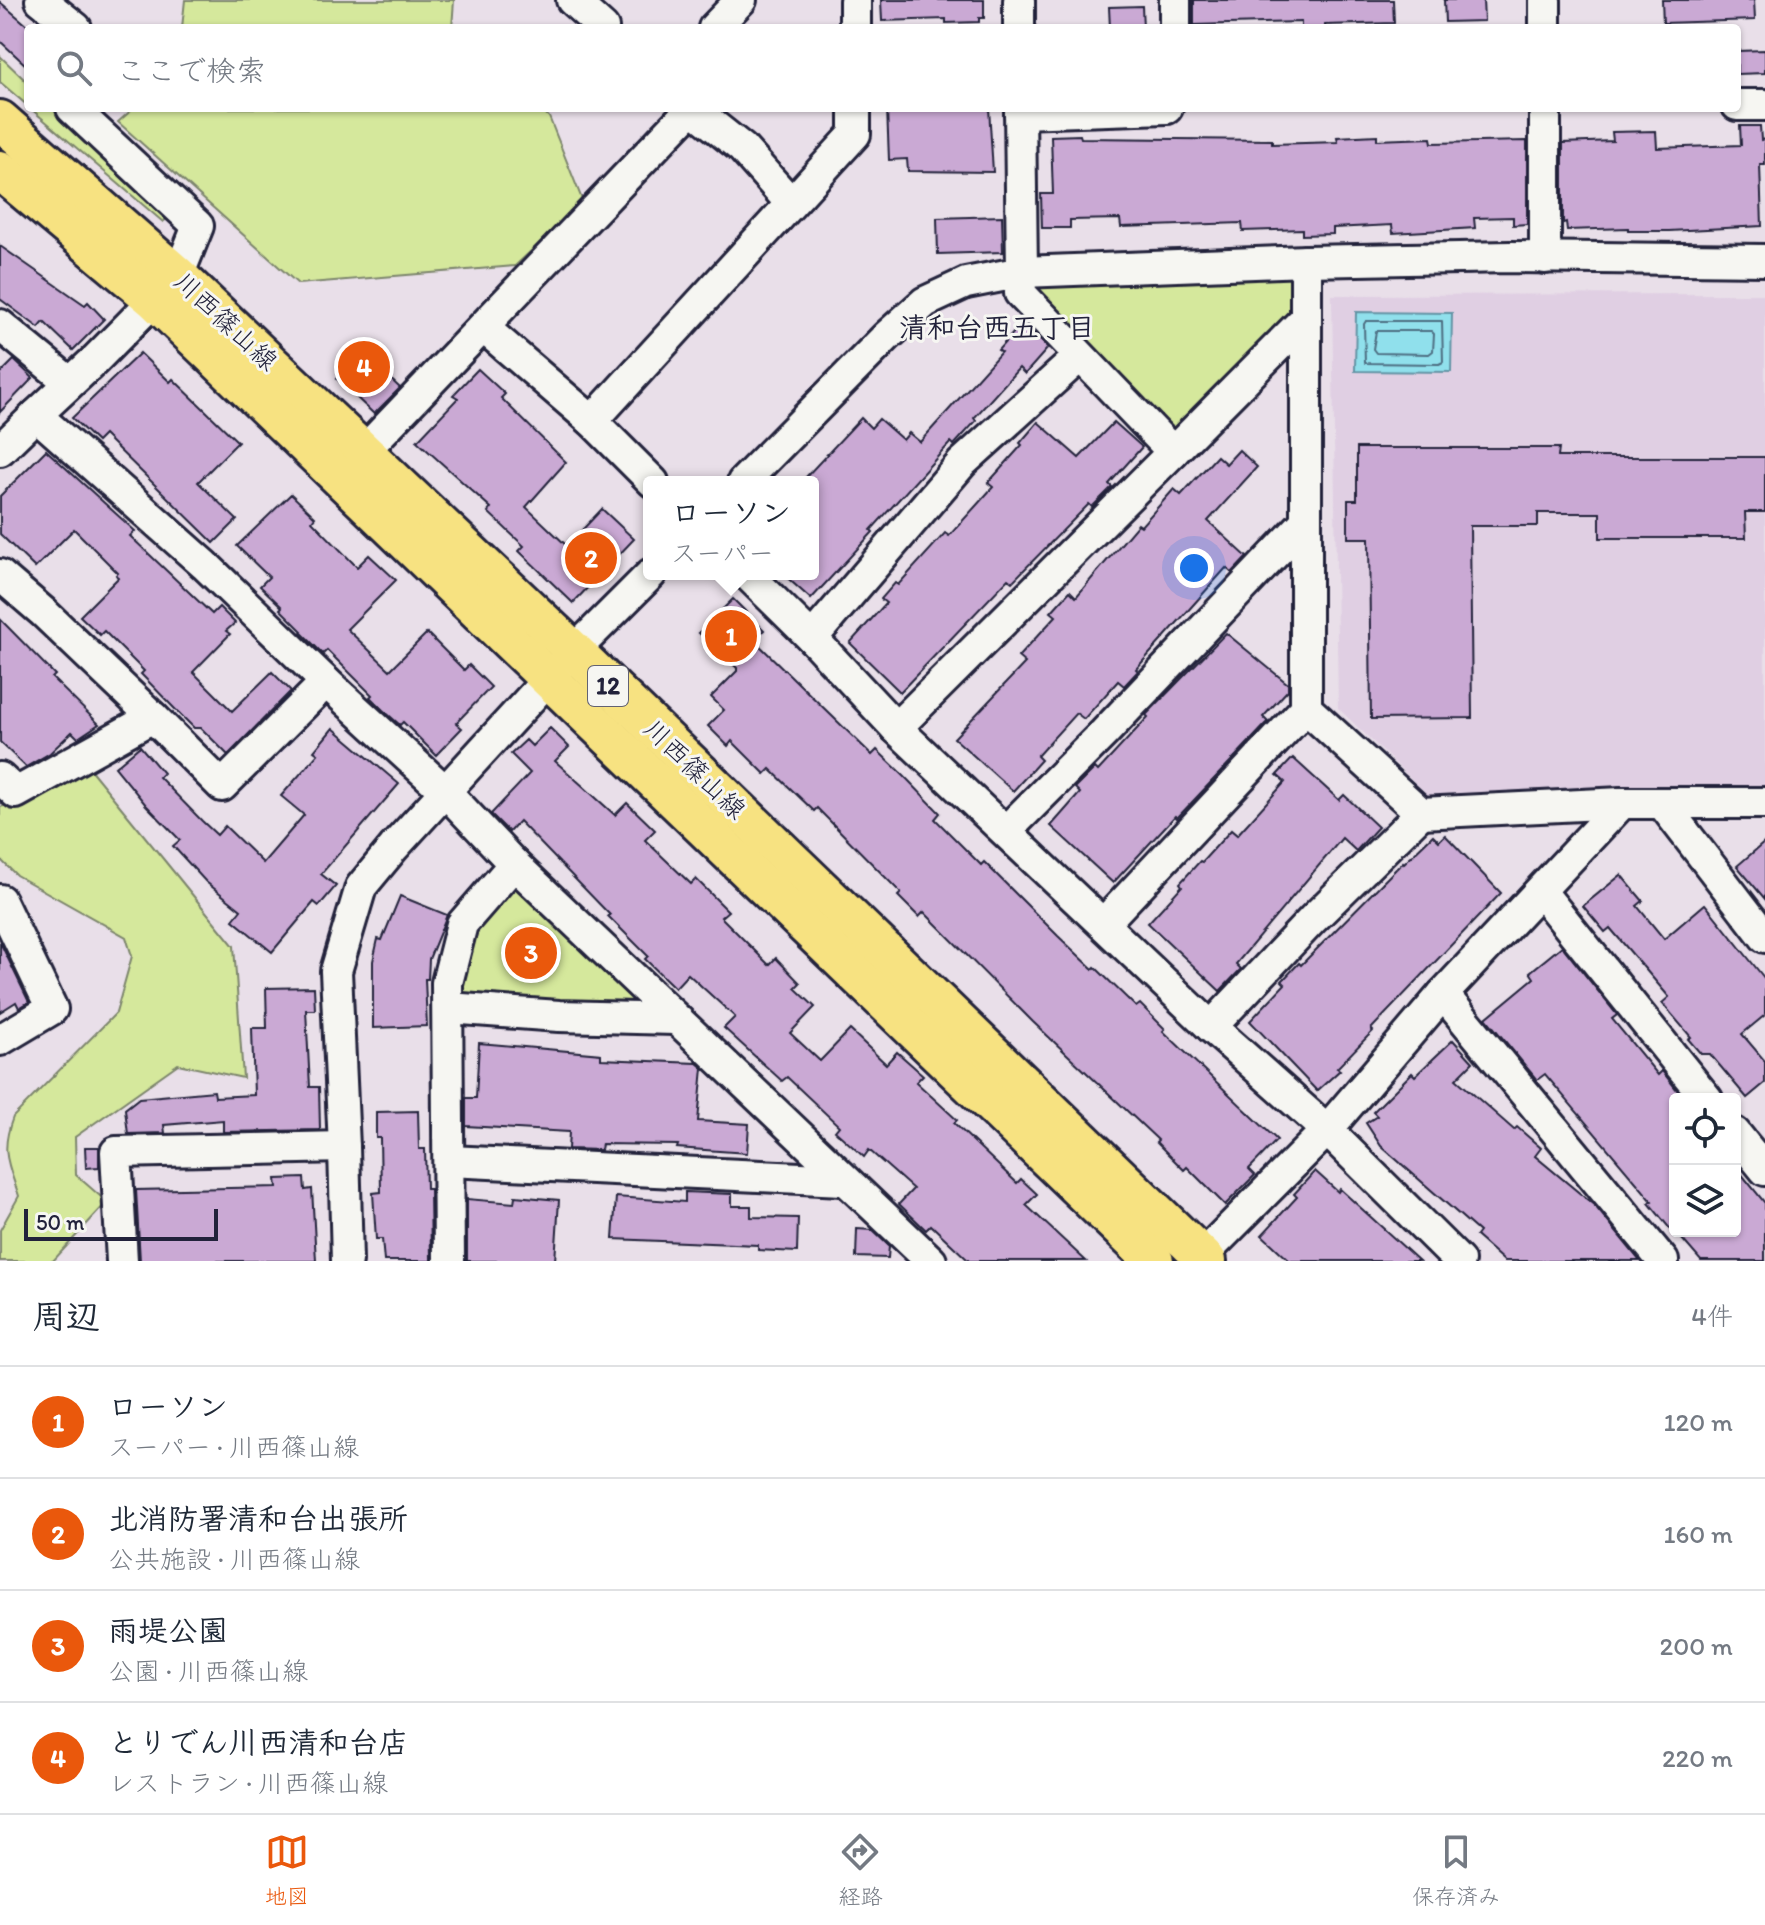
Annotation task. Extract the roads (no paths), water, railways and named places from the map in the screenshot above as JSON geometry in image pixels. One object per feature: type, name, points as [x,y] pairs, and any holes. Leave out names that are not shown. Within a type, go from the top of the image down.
[{"type":"main road","name":"川西篠山線","points":[[0,120],[548,679],[1148,1259]]},
{"type":"main road","name":"川西篠山線","points":[[0,170],[166,288],[363,452],[574,651],[1204,1259]]},
{"type":"street","points":[[41,0],[71,24]]},
{"type":"street","points":[[572,0],[599,24]]},
{"type":"street","points":[[718,24],[741,0]]},
{"type":"street","points":[[855,0],[855,24]]},
{"type":"street","points":[[1019,0],[1019,24]]},
{"type":"street","points":[[1175,0],[1175,24]]},
{"type":"street","points":[[1545,0],[1545,24]]},
{"type":"street","points":[[1741,105],[1765,105]]},
{"type":"street","points":[[0,450],[166,288],[198,226],[76,112]]},
{"type":"street","points":[[363,452],[688,112]]},
{"type":"street","points":[[697,112],[742,148],[790,202]]},
{"type":"street","points":[[592,421],[855,134],[855,112]]},
{"type":"street","points":[[1020,112],[1020,293],[1173,452]]},
{"type":"street","points":[[1545,112],[1545,258]]},
{"type":"street","points":[[749,476],[887,336],[925,302],[966,283],[1022,272],[1306,261],[1545,258],[1765,260]]},
{"type":"street","points":[[1103,924],[1306,708],[1306,261]]},
{"type":"street","points":[[896,728],[1306,318]]},
{"type":"street","points":[[0,325],[69,382]]},
{"type":"street","points":[[483,327],[592,421],[647,476]]},
{"type":"street","points":[[812,638],[962,463],[1079,357]]},
{"type":"street","points":[[36,415],[205,565],[445,791],[514,864],[931,1261]]},
{"type":"street","points":[[1006,831],[1306,521]]},
{"type":"street","points":[[0,575],[43,612],[222,786],[326,682]]},
{"type":"street","points":[[347,1261],[336,971],[361,887],[548,679],[645,580]]},
{"type":"street","points":[[753,580],[896,728],[1211,1027],[1327,1130],[1459,1261]]},
{"type":"street","points":[[1306,708],[1421,813]]},
{"type":"street","points":[[0,778],[16,793],[153,717]]},
{"type":"street","points":[[1204,1259],[1327,1130],[1443,994],[1622,803]]},
{"type":"street","points":[[1211,1027],[1313,919],[1421,813],[1622,803],[1765,803]]},
{"type":"street","points":[[1662,803],[1765,937]]},
{"type":"street","points":[[449,1261],[447,983],[462,924],[514,864]]},
{"type":"street","points":[[1541,892],[1702,1093]]},
{"type":"street","points":[[0,900],[52,1009],[0,1040]]},
{"type":"street","points":[[1443,994],[1663,1261]]},
{"type":"street","points":[[448,1008],[559,1016],[675,1019]]},
{"type":"street","points":[[1741,1140],[1765,1170]]},
{"type":"street","points":[[122,1261],[116,1152],[344,1147]]},
{"type":"street","points":[[449,1161],[843,1180]]},
{"type":"water","points":[[1356,312],[1452,313],[1451,372],[1355,371]]},
{"type":"place","name":"とりでん川西清和台店","points":[[364,367]]},
{"type":"place","name":"北消防署清和台出張所","points":[[591,558]]},
{"type":"place","name":"ローソン","points":[[731,636]]},
{"type":"place","name":"雨堤公園","points":[[531,953]]},
{"type":"district","name":"清和台西五丁目","points":[[997,327]]}]
